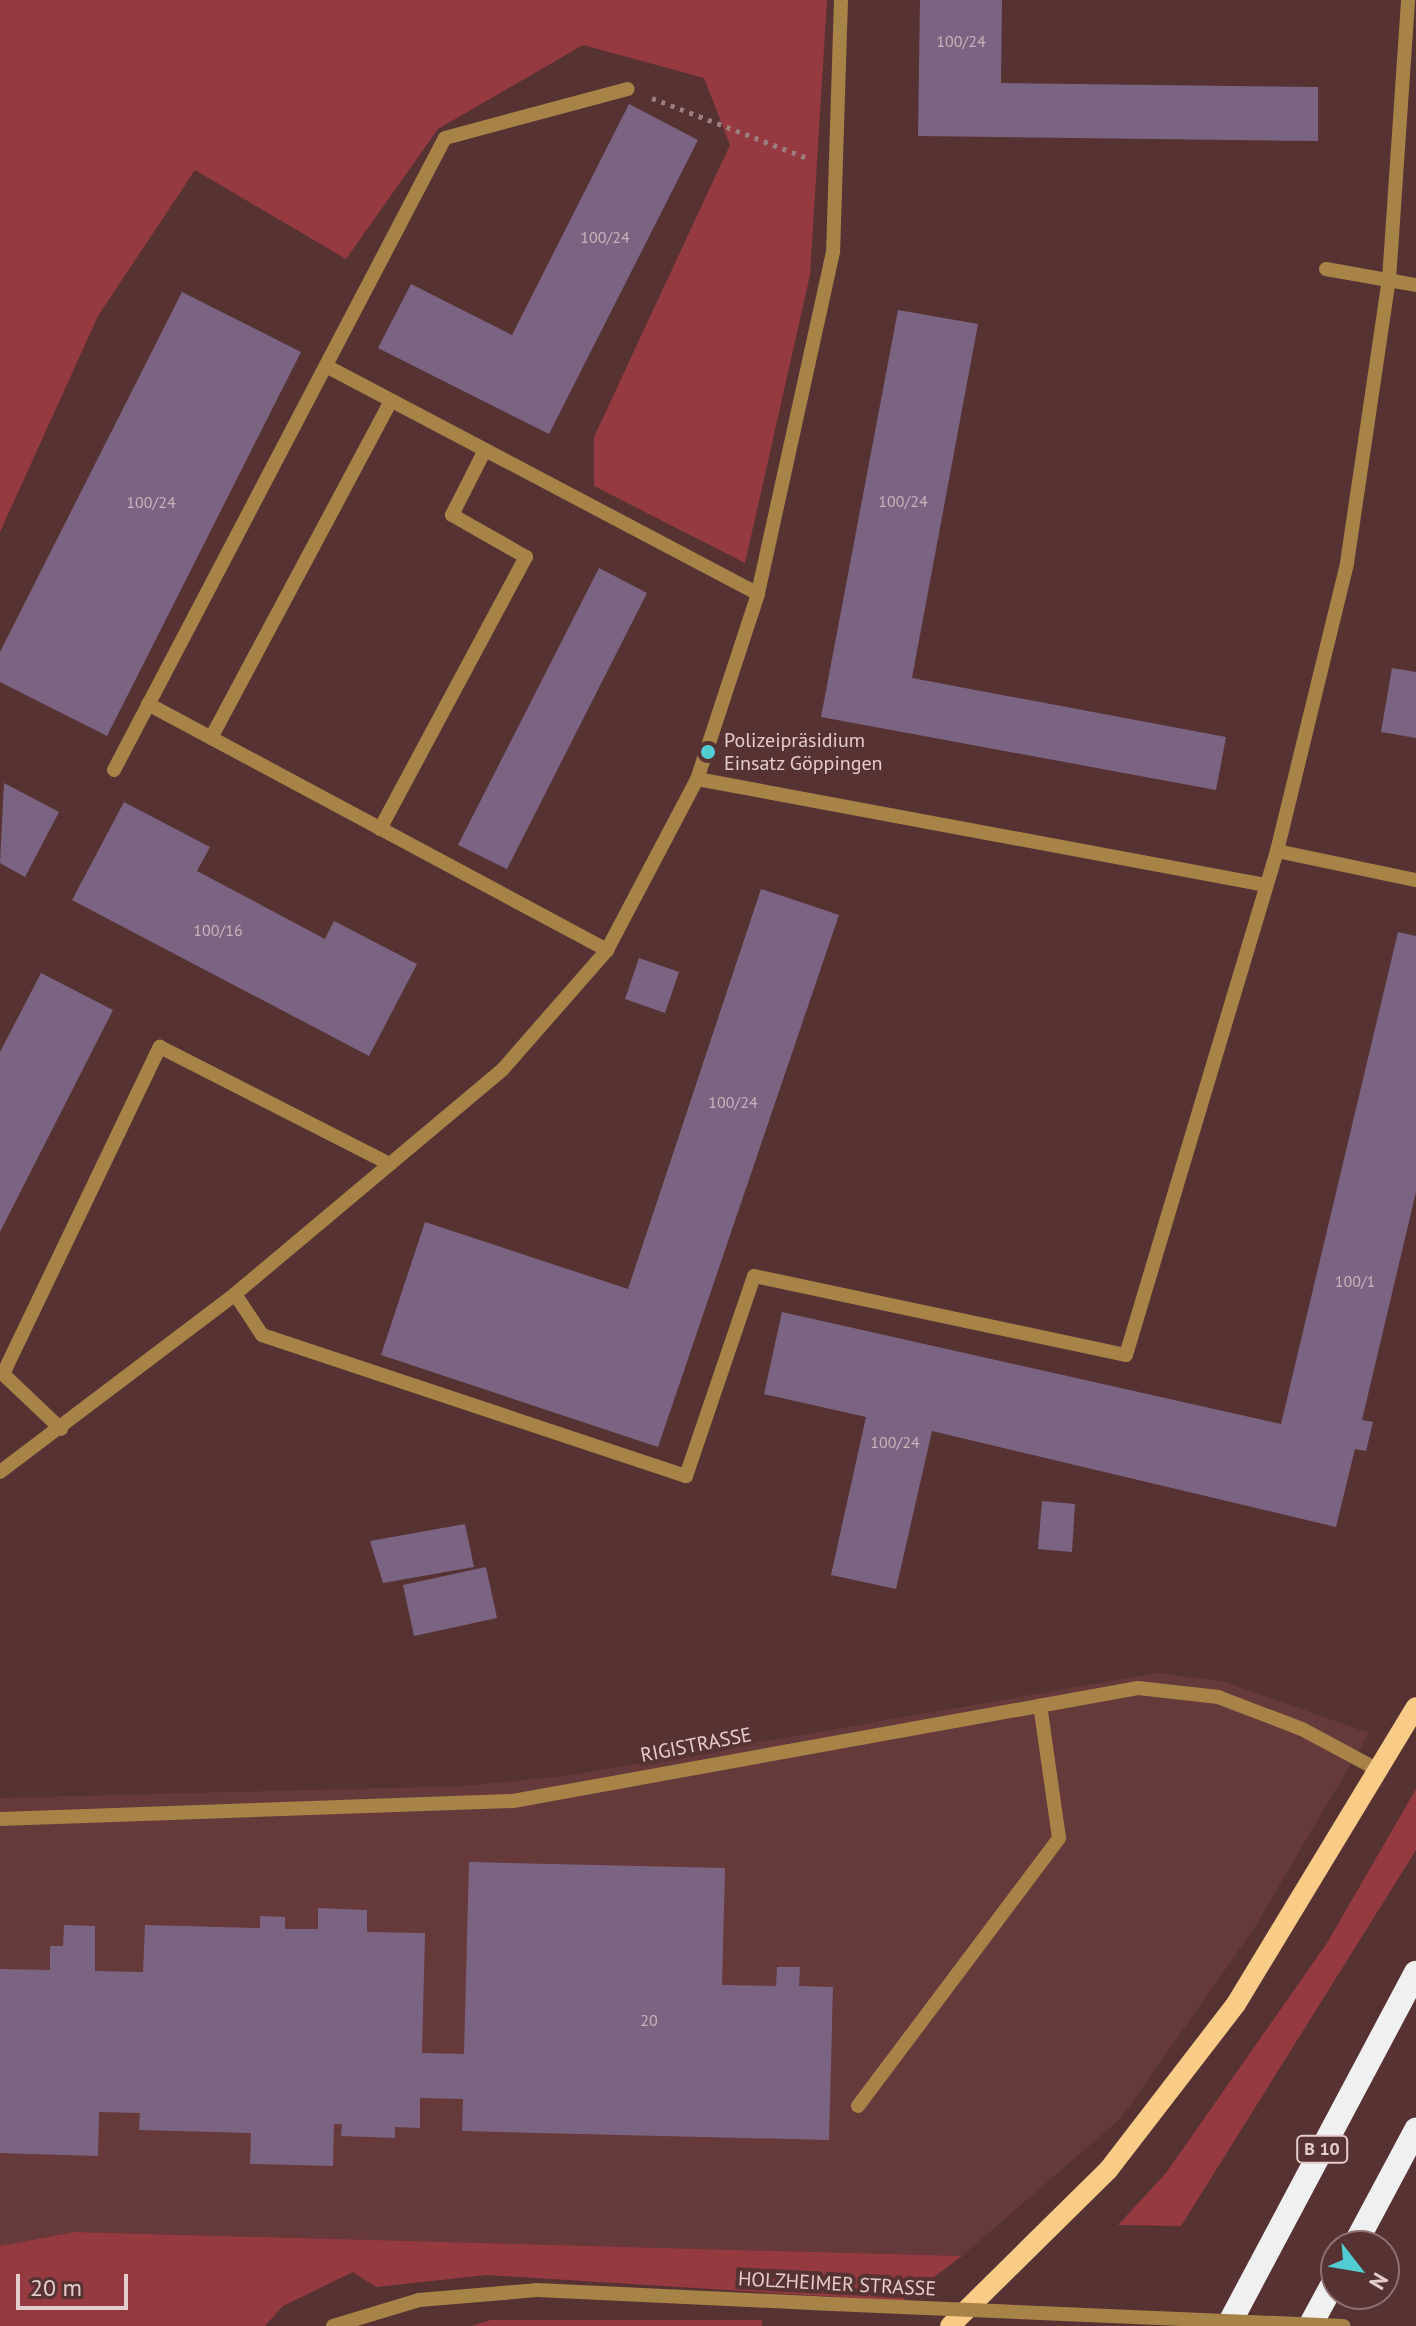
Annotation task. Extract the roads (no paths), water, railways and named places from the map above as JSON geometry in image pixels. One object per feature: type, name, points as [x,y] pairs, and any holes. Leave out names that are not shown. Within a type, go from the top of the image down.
[{"type":"highway","name":"B 10","points":[[1228,2326],[1416,1973]]},
{"type":"highway","points":[[1363,2230],[1416,2130]]},
{"type":"highway","points":[[1310,2326],[1320,2308]]},
{"type":"main road","points":[[950,2326],[1109,2169],[1236,2004],[1416,1707]]},
{"type":"street","points":[[0,1472],[61,1429],[235,1294],[503,1069],[607,950],[697,779],[758,594],[833,252],[841,0]]},
{"type":"street","points":[[235,1294],[262,1335],[686,1476],[754,1276],[1126,1355],[1277,851],[1347,563],[1389,280],[1408,0]]},
{"type":"street","points":[[114,770],[445,138],[628,89]]},
{"type":"street","points":[[1326,269],[1416,285]]},
{"type":"street","points":[[326,366],[758,594]]},
{"type":"street","points":[[211,738],[391,401]]},
{"type":"street","points":[[380,829],[526,557],[452,515],[485,450]]},
{"type":"street","points":[[148,704],[607,950]]},
{"type":"street","points":[[697,779],[1266,885]]},
{"type":"street","points":[[1277,851],[1416,880]]},
{"type":"street","points":[[61,1429],[3,1374],[160,1047],[390,1164]]},
{"type":"street","name":"RIGISTRASSE","points":[[0,1819],[513,1801],[1138,1688],[1218,1697],[1302,1729],[1380,1771]]},
{"type":"street","points":[[858,2106],[1059,1838],[1040,1705]]},
{"type":"street","name":"HOLZHEIMER STRASSE","points":[[333,2326],[419,2300],[537,2290],[1344,2326]]},
{"type":"place","name":"Polizeipräsidium Einsatz Göppingen","points":[[708,752]]}]
